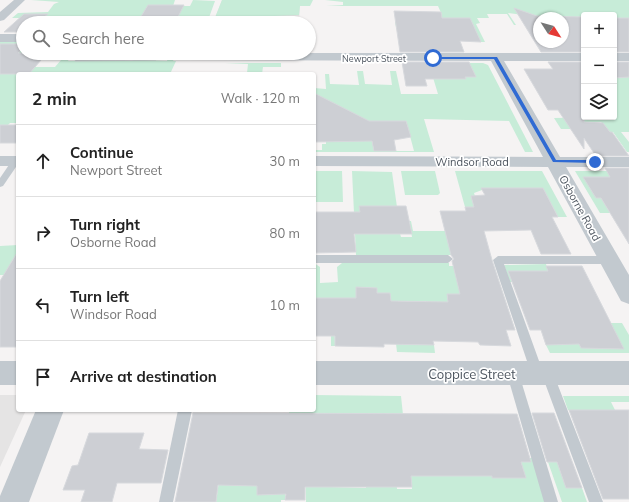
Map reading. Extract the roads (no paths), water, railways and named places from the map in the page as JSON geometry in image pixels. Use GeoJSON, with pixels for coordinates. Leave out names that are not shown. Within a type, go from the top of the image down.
{"type":"FeatureCollection","features":[{"type":"Feature","properties":{"kind":"street"},"geometry":{"type":"LineString","coordinates":[[1,15],[20,0]]}},
{"type":"Feature","properties":{"kind":"street"},"geometry":{"type":"LineString","coordinates":[[0,38],[16,38]]}},
{"type":"Feature","properties":{"kind":"street","name":"Newport Street"},"geometry":{"type":"LineString","coordinates":[[316,59],[581,57]]}},
{"type":"Feature","properties":{"kind":"street"},"geometry":{"type":"LineString","coordinates":[[617,57],[629,57]]}},
{"type":"Feature","properties":{"kind":"street","name":"Osborne Road"},"geometry":{"type":"LineString","coordinates":[[496,58],[629,295]]}},
{"type":"Feature","properties":{"kind":"street","name":"Windsor Road"},"geometry":{"type":"LineString","coordinates":[[316,162],[629,162]]}},
{"type":"Feature","properties":{"kind":"street"},"geometry":{"type":"LineString","coordinates":[[0,373],[16,373]]}},
{"type":"Feature","properties":{"kind":"street","name":"Coppice Street"},"geometry":{"type":"LineString","coordinates":[[316,373],[629,373]]}},
{"type":"Feature","properties":{"kind":"street"},"geometry":{"type":"LineString","coordinates":[[13,502],[49,412]]}},
{"type":"Feature","properties":{"kind":"lane"},"geometry":{"type":"LineString","coordinates":[[0,184],[11,161]]}},
{"type":"Feature","properties":{"kind":"lane"},"geometry":{"type":"LineString","coordinates":[[316,259],[448,259]]}},
{"type":"Feature","properties":{"kind":"lane"},"geometry":{"type":"LineString","coordinates":[[596,502],[498,260],[609,260]]}},
{"type":"Feature","properties":{"kind":"lane"},"geometry":{"type":"LineString","coordinates":[[513,374],[552,502]]}},
{"type":"Feature","properties":{"kind":"lane"},"geometry":{"type":"LineString","coordinates":[[166,502],[185,412]]}}]}
